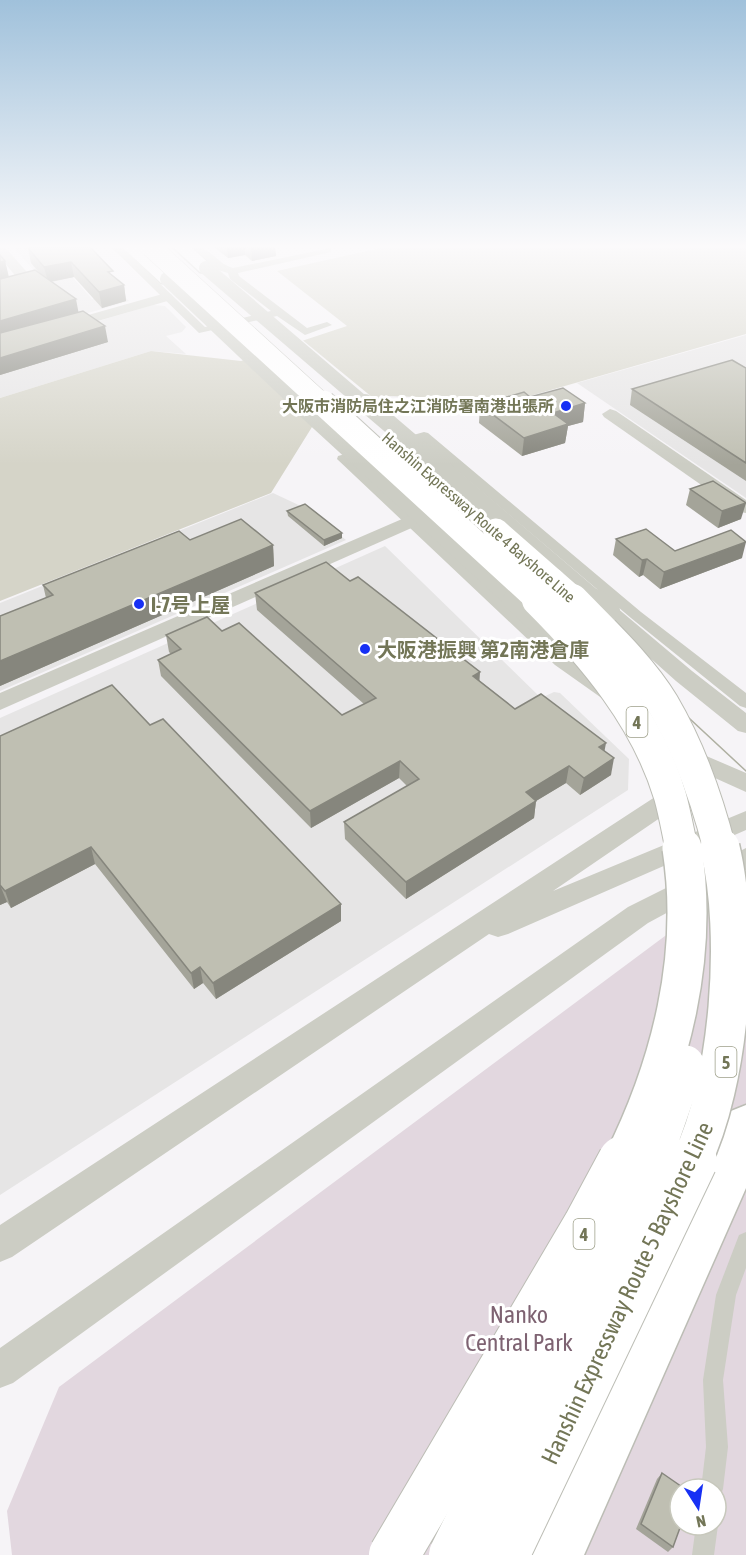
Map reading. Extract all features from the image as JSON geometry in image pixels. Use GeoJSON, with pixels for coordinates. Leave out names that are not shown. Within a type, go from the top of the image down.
{"type":"FeatureCollection","features":[{"type":"Feature","properties":{"kind":"highway","name":"Hanshin Expressway Route 4 Bayshore Line"},"geometry":{"type":"LineString","coordinates":[[223,320],[243,334],[541,586],[639,658],[667,689],[703,740],[746,821]]}},
{"type":"Feature","properties":{"kind":"highway","name":"Hanshin Expressway Route 4 Bayshore Line"},"geometry":{"type":"LineString","coordinates":[[249,320],[541,586],[618,691],[644,735],[666,783],[679,828],[687,882],[686,962],[681,998],[657,1082],[636,1134],[579,1244],[394,1555]]}},
{"type":"Feature","properties":{"kind":"highway","name":"Hanshin Expressway Route 5 Bayshore Line"},"geometry":{"type":"LineString","coordinates":[[454,1555],[654,1156],[690,1047],[701,993],[705,950],[705,893],[701,860],[686,804],[666,757],[641,712],[608,668],[574,631],[541,586]]}},
{"type":"Feature","properties":{"kind":"highway","name":"Hanshin Expressway Route 5 Bayshore Line"},"geometry":{"type":"LineString","coordinates":[[504,1555],[700,1144],[725,1065],[736,1007],[742,940],[738,877],[733,849],[704,772],[678,726],[646,681],[541,586]]}},
{"type":"Feature","properties":{"kind":"highway"},"geometry":{"type":"LineString","coordinates":[[556,1555],[598,1459],[716,1206],[746,1125]]}},
{"type":"Feature","properties":{"kind":"street"},"geometry":{"type":"LineString","coordinates":[[0,345],[69,320]]}},
{"type":"Feature","properties":{"kind":"street"},"geometry":{"type":"LineString","coordinates":[[195,320],[203,331],[249,320]]}},
{"type":"Feature","properties":{"kind":"street"},"geometry":{"type":"LineString","coordinates":[[210,320],[672,747],[689,759],[746,783]]}},
{"type":"Feature","properties":{"kind":"street"},"geometry":{"type":"LineString","coordinates":[[267,320],[684,676],[746,725]]}},
{"type":"Feature","properties":{"kind":"street"},"geometry":{"type":"LineString","coordinates":[[289,320],[305,332],[327,325]]}},
{"type":"Feature","properties":{"kind":"street"},"geometry":{"type":"LineString","coordinates":[[610,414],[746,508]]}},
{"type":"Feature","properties":{"kind":"street"},"geometry":{"type":"LineString","coordinates":[[635,713],[561,661],[343,459],[424,436],[636,615],[746,702]]}},
{"type":"Feature","properties":{"kind":"street"},"geometry":{"type":"LineString","coordinates":[[0,702],[409,522]]}},
{"type":"Feature","properties":{"kind":"street"},"geometry":{"type":"LineString","coordinates":[[0,1245],[664,803],[676,792],[681,780],[678,759],[672,747]]}},
{"type":"Feature","properties":{"kind":"street"},"geometry":{"type":"LineString","coordinates":[[438,952],[746,821]]}},
{"type":"Feature","properties":{"kind":"street"},"geometry":{"type":"LineString","coordinates":[[0,1370],[638,915],[746,858]]}},
{"type":"Feature","properties":{"kind":"street"},"geometry":{"type":"LineString","coordinates":[[713,1477],[717,1447],[713,1380],[726,1294],[746,1242]]}},
{"type":"Feature","properties":{"kind":"street"},"geometry":{"type":"LineString","coordinates":[[704,1554],[706,1537]]}},
{"type":"Feature","properties":{"kind":"shaded area"},"geometry":{"type":"Polygon","coordinates":[[[0,320],[66,320],[0,339],[0,320]]]}},
{"type":"Feature","properties":{"kind":"shaded area"},"geometry":{"type":"Polygon","coordinates":[[[103,320],[179,320],[186,327],[182,332],[166,336],[186,354],[151,351],[0,398],[0,350],[103,320]]]}},
{"type":"Feature","properties":{"kind":"shaded area"},"geometry":{"type":"Polygon","coordinates":[[[339,320],[746,320],[746,334],[516,400],[386,396],[312,427],[271,493],[0,601],[0,398],[151,351],[241,361],[347,326],[339,320]]]}},
{"type":"Feature","properties":{"kind":"shaded area"},"geometry":{"type":"Polygon","coordinates":[[[746,335],[746,498],[577,383],[746,335]]]}},
{"type":"Feature","properties":{"kind":"shaded area"},"geometry":{"type":"Polygon","coordinates":[[[273,493],[305,508],[346,540],[0,691],[0,603],[273,493]]]}},
{"type":"Feature","properties":{"kind":"shaded area"},"geometry":{"type":"Polygon","coordinates":[[[385,546],[541,698],[554,692],[560,693],[629,759],[628,790],[0,1195],[0,718],[385,546]]]}},
{"type":"Feature","properties":{"kind":"green space","name":"Nanko Central Park"},"geometry":{"type":"Polygon","coordinates":[[[746,891],[746,1555],[12,1555],[7,1511],[59,1387],[669,933],[746,891]]]}},
{"type":"Feature","properties":{"kind":"pier"},"geometry":{"type":"Polygon","coordinates":[[[300,338],[378,402],[316,428],[241,358],[300,338]]]}},
{"type":"Feature","properties":{"kind":"building"},"geometry":{"type":"Polygon","coordinates":[[[51,320],[96,320],[105,326],[0,358],[0,333],[51,320]]]}},
{"type":"Feature","properties":{"kind":"building"},"geometry":{"type":"Polygon","coordinates":[[[732,360],[746,368],[746,463],[632,389],[732,360]]]}},
{"type":"Feature","properties":{"kind":"building"},"geometry":{"type":"Polygon","coordinates":[[[563,388],[585,403],[553,413],[568,424],[524,438],[480,405],[524,392],[530,397],[563,388]]]}},
{"type":"Feature","properties":{"kind":"building"},"geometry":{"type":"Polygon","coordinates":[[[713,481],[746,503],[722,511],[690,489],[713,481]]]}},
{"type":"Feature","properties":{"kind":"building"},"geometry":{"type":"Polygon","coordinates":[[[305,504],[342,533],[324,540],[287,511],[305,504]]]}},
{"type":"Feature","properties":{"kind":"building"},"geometry":{"type":"Polygon","coordinates":[[[241,519],[273,545],[0,661],[0,616],[53,595],[43,585],[179,531],[190,540],[241,519]]]}},
{"type":"Feature","properties":{"kind":"building"},"geometry":{"type":"Polygon","coordinates":[[[646,529],[675,551],[731,530],[746,542],[664,572],[647,559],[642,560],[616,539],[646,529]]]}},
{"type":"Feature","properties":{"kind":"building"},"geometry":{"type":"Polygon","coordinates":[[[326,562],[350,581],[358,577],[480,672],[473,676],[515,709],[541,694],[606,743],[599,747],[614,758],[584,778],[569,766],[526,792],[536,801],[406,882],[344,822],[419,779],[400,761],[310,811],[158,660],[181,649],[166,635],[207,617],[222,631],[239,623],[342,715],[376,698],[255,593],[326,562]]]}},
{"type":"Feature","properties":{"kind":"building"},"geometry":{"type":"Polygon","coordinates":[[[112,685],[150,725],[163,719],[341,904],[213,983],[200,967],[191,973],[91,847],[5,891],[0,885],[0,736],[112,685]]]}},
{"type":"Feature","properties":{"kind":"building"},"geometry":{"type":"Polygon","coordinates":[[[662,1473],[668,1477],[668,1537],[677,1537],[673,1547],[641,1524],[662,1473]]]}},
{"type":"Feature","properties":{"kind":"tram line"},"geometry":{"type":"LineString","coordinates":[[238,320],[648,680],[746,771]]}},
{"type":"Feature","properties":{"kind":"place","name":"大阪市消防局住之江消防署南港出張所"},"geometry":{"type":"Point","coordinates":[566,406]}},
{"type":"Feature","properties":{"kind":"place","name":"I-7号上屋"},"geometry":{"type":"Point","coordinates":[139,604]}},
{"type":"Feature","properties":{"kind":"place","name":"大阪港振興 第2南港倉庫"},"geometry":{"type":"Point","coordinates":[365,649]}}]}
